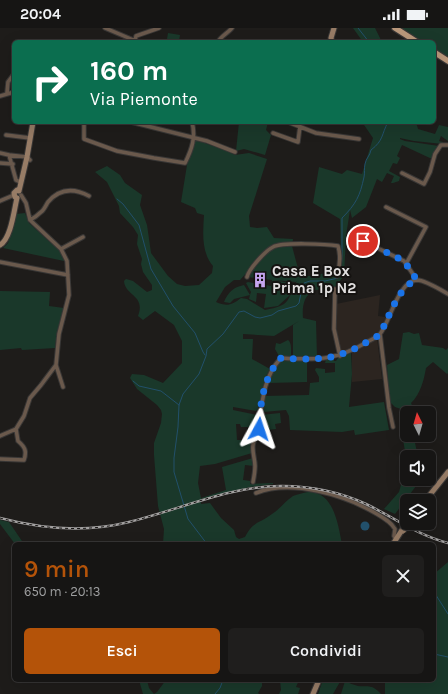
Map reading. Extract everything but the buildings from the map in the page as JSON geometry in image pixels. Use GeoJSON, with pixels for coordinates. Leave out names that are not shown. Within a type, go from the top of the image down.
{"type":"FeatureCollection","features":[{"type":"Feature","properties":{"kind":"main road"},"geometry":{"type":"LineString","coordinates":[[388,28],[400,32]]}},
{"type":"Feature","properties":{"kind":"main road"},"geometry":{"type":"LineString","coordinates":[[395,28],[414,40]]}},
{"type":"Feature","properties":{"kind":"main road"},"geometry":{"type":"LineString","coordinates":[[436,53],[448,61]]}},
{"type":"Feature","properties":{"kind":"street"},"geometry":{"type":"LineString","coordinates":[[106,28],[132,40]]}},
{"type":"Feature","properties":{"kind":"street"},"geometry":{"type":"LineString","coordinates":[[136,40],[136,36],[159,28]]}},
{"type":"Feature","properties":{"kind":"street"},"geometry":{"type":"LineString","coordinates":[[218,40],[227,34],[232,28]]}},
{"type":"Feature","properties":{"kind":"street"},"geometry":{"type":"LineString","coordinates":[[332,40],[334,28]]}},
{"type":"Feature","properties":{"kind":"street"},"geometry":{"type":"LineString","coordinates":[[7,93],[8,82],[12,77]]}},
{"type":"Feature","properties":{"kind":"street"},"geometry":{"type":"LineString","coordinates":[[0,96],[12,92]]}},
{"type":"Feature","properties":{"kind":"street"},"geometry":{"type":"LineString","coordinates":[[0,245],[8,236],[20,182],[28,158],[33,124]]}},
{"type":"Feature","properties":{"kind":"street"},"geometry":{"type":"LineString","coordinates":[[84,124],[84,139],[117,150],[186,163],[194,138],[195,132],[193,124]]}},
{"type":"Feature","properties":{"kind":"street"},"geometry":{"type":"LineString","coordinates":[[139,124],[207,141],[235,152]]}},
{"type":"Feature","properties":{"kind":"street"},"geometry":{"type":"LineString","coordinates":[[294,124],[316,133],[359,139]]}},
{"type":"Feature","properties":{"kind":"street"},"geometry":{"type":"LineString","coordinates":[[273,133],[298,142],[300,126]]}},
{"type":"Feature","properties":{"kind":"street"},"geometry":{"type":"LineString","coordinates":[[6,135],[30,138]]}},
{"type":"Feature","properties":{"kind":"street"},"geometry":{"type":"LineString","coordinates":[[402,173],[424,184],[430,172],[437,149],[441,145],[448,145]]}},
{"type":"Feature","properties":{"kind":"street"},"geometry":{"type":"LineString","coordinates":[[0,153],[28,158]]}},
{"type":"Feature","properties":{"kind":"street"},"geometry":{"type":"LineString","coordinates":[[9,155],[13,164],[16,180],[20,182]]}},
{"type":"Feature","properties":{"kind":"street"},"geometry":{"type":"LineString","coordinates":[[0,162],[13,164]]}},
{"type":"Feature","properties":{"kind":"street"},"geometry":{"type":"LineString","coordinates":[[30,220],[41,212],[52,197],[61,192],[72,190],[79,191],[89,196]]}},
{"type":"Feature","properties":{"kind":"street"},"geometry":{"type":"LineString","coordinates":[[0,201],[18,195]]}},
{"type":"Feature","properties":{"kind":"street"},"geometry":{"type":"LineString","coordinates":[[18,195],[26,203],[30,220],[61,249],[67,262],[69,295],[59,334],[56,364],[63,387]]}},
{"type":"Feature","properties":{"kind":"street"},"geometry":{"type":"LineString","coordinates":[[386,208],[426,227],[406,264]]}},
{"type":"Feature","properties":{"kind":"street"},"geometry":{"type":"LineString","coordinates":[[61,249],[83,237]]}},
{"type":"Feature","properties":{"kind":"street"},"geometry":{"type":"LineString","coordinates":[[363,241],[404,261],[417,280]]}},
{"type":"Feature","properties":{"kind":"street"},"geometry":{"type":"LineString","coordinates":[[247,277],[249,272],[266,251],[274,246],[303,244],[338,246],[340,266],[337,276]]}},
{"type":"Feature","properties":{"kind":"street"},"geometry":{"type":"LineString","coordinates":[[0,262],[68,275]]}},
{"type":"Feature","properties":{"kind":"street"},"geometry":{"type":"LineString","coordinates":[[253,482],[255,466],[253,444],[259,429],[260,413],[268,377],[274,365],[281,358],[308,360],[328,358],[340,356],[363,345],[380,334],[403,290],[410,282],[417,280],[424,281],[448,294]]}},
{"type":"Feature","properties":{"kind":"street"},"geometry":{"type":"LineString","coordinates":[[335,289],[334,329],[340,356]]}},
{"type":"Feature","properties":{"kind":"street"},"geometry":{"type":"LineString","coordinates":[[380,334],[389,408],[393,427]]}},
{"type":"Feature","properties":{"kind":"street"},"geometry":{"type":"LineString","coordinates":[[0,436],[16,429],[24,416],[30,398],[56,364]]}},
{"type":"Feature","properties":{"kind":"street"},"geometry":{"type":"LineString","coordinates":[[0,459],[24,460],[26,449],[25,446],[18,441],[16,429]]}},
{"type":"Feature","properties":{"kind":"street"},"geometry":{"type":"LineString","coordinates":[[431,494],[448,472]]}},
{"type":"Feature","properties":{"kind":"street"},"geometry":{"type":"LineString","coordinates":[[256,493],[265,490],[282,488],[313,490],[342,497],[356,502],[390,522],[395,528],[395,542]]}},
{"type":"Feature","properties":{"kind":"street"},"geometry":{"type":"LineString","coordinates":[[395,542],[402,530]]}},
{"type":"Feature","properties":{"kind":"street"},"geometry":{"type":"LineString","coordinates":[[313,694],[318,682]]}},
{"type":"Feature","properties":{"kind":"shaded area"},"geometry":{"type":"Polygon","coordinates":[[[380,295],[378,316],[385,317],[377,338],[382,379],[352,382],[352,354],[350,350],[341,352],[337,341],[336,304],[380,295]]]}},
{"type":"Feature","properties":{"kind":"green space"},"geometry":{"type":"Polygon","coordinates":[[[353,28],[375,28],[381,40],[362,40],[353,28]]]}},
{"type":"Feature","properties":{"kind":"green space"},"geometry":{"type":"Polygon","coordinates":[[[401,28],[448,28],[448,57],[436,50],[436,40],[420,40],[401,28]]]}},
{"type":"Feature","properties":{"kind":"green space"},"geometry":{"type":"Polygon","coordinates":[[[168,33],[180,35],[179,40],[167,39],[168,33]]]}},
{"type":"Feature","properties":{"kind":"green space"},"geometry":{"type":"Polygon","coordinates":[[[239,124],[268,124],[266,130],[271,135],[265,155],[244,149],[236,151],[239,124]]]}},
{"type":"Feature","properties":{"kind":"green space"},"geometry":{"type":"Polygon","coordinates":[[[363,124],[417,124],[418,129],[435,134],[439,125],[448,127],[448,141],[441,136],[439,141],[443,142],[443,144],[400,138],[405,141],[439,146],[436,148],[432,159],[402,145],[397,156],[400,158],[397,164],[393,163],[389,171],[400,177],[399,181],[391,183],[394,176],[387,173],[382,182],[377,179],[366,207],[352,218],[350,210],[346,236],[344,276],[333,289],[316,290],[312,292],[306,298],[303,306],[303,318],[316,321],[317,358],[294,358],[293,356],[293,325],[299,321],[274,336],[243,334],[243,339],[253,339],[252,359],[270,369],[265,378],[258,409],[256,411],[233,407],[233,410],[257,415],[257,423],[254,423],[253,427],[241,427],[240,424],[236,424],[237,440],[253,440],[252,453],[215,464],[200,466],[198,483],[201,498],[226,490],[222,467],[253,458],[254,466],[245,465],[243,480],[250,481],[250,484],[273,484],[250,487],[201,499],[201,504],[210,503],[221,518],[234,530],[236,537],[239,539],[245,537],[254,525],[275,512],[293,496],[308,492],[317,493],[324,497],[333,510],[342,542],[163,542],[164,529],[158,506],[154,455],[154,443],[161,423],[162,414],[157,405],[137,389],[130,378],[132,374],[144,375],[163,383],[182,363],[182,341],[174,325],[155,311],[143,320],[138,316],[140,309],[139,304],[125,286],[124,281],[126,279],[133,281],[147,292],[152,290],[152,285],[143,272],[141,264],[142,259],[137,244],[138,235],[120,213],[119,206],[107,182],[95,172],[107,166],[120,175],[125,183],[142,195],[140,205],[147,225],[151,253],[168,276],[177,284],[185,286],[199,285],[212,273],[213,266],[206,255],[203,235],[204,215],[197,213],[195,208],[181,202],[187,165],[195,140],[223,149],[235,155],[249,153],[267,159],[249,216],[250,227],[267,227],[274,238],[293,239],[292,246],[300,276],[326,273],[330,278],[337,273],[341,262],[340,219],[313,203],[319,167],[342,174],[347,170],[362,174],[373,138],[363,124]],[[259,259],[240,280],[234,280],[225,287],[216,302],[229,304],[241,298],[247,299],[265,310],[273,308],[284,304],[287,302],[297,281],[273,280],[290,283],[290,295],[278,306],[264,308],[266,294],[257,293],[256,302],[249,299],[251,292],[246,283],[248,282],[271,286],[272,280],[247,277],[259,259]]]}},
{"type":"Feature","properties":{"kind":"green space"},"geometry":{"type":"Polygon","coordinates":[[[25,213],[29,223],[61,252],[64,261],[3,248],[8,243],[16,214],[25,213]]]}},
{"type":"Feature","properties":{"kind":"green space"},"geometry":{"type":"Polygon","coordinates":[[[244,285],[250,295],[234,299],[230,303],[224,302],[227,295],[232,290],[244,285]]]}},
{"type":"Feature","properties":{"kind":"green space"},"geometry":{"type":"Polygon","coordinates":[[[0,291],[50,292],[49,306],[64,308],[57,332],[55,348],[22,350],[21,348],[0,350],[0,291]]]}},
{"type":"Feature","properties":{"kind":"green space"},"geometry":{"type":"Polygon","coordinates":[[[409,332],[414,334],[419,333],[422,345],[443,348],[446,350],[448,348],[448,373],[447,374],[433,362],[426,368],[419,392],[411,403],[412,406],[400,406],[400,409],[395,407],[389,401],[387,365],[399,359],[403,333],[409,332]]]}},
{"type":"Feature","properties":{"kind":"green space"},"geometry":{"type":"Polygon","coordinates":[[[288,340],[291,345],[291,356],[279,356],[275,349],[276,343],[280,344],[288,340]]]}},
{"type":"Feature","properties":{"kind":"green space"},"geometry":{"type":"Polygon","coordinates":[[[351,353],[352,374],[349,407],[384,402],[389,430],[355,435],[354,430],[342,432],[290,430],[289,416],[286,410],[263,412],[261,410],[264,396],[309,395],[310,383],[319,382],[319,377],[315,370],[316,368],[325,369],[325,373],[335,372],[335,363],[325,363],[326,360],[334,359],[334,361],[336,361],[338,358],[351,353]]]}},
{"type":"Feature","properties":{"kind":"green space"},"geometry":{"type":"Polygon","coordinates":[[[282,360],[307,361],[307,382],[268,383],[275,366],[282,360]]]}},
{"type":"Feature","properties":{"kind":"green space"},"geometry":{"type":"Polygon","coordinates":[[[280,413],[281,423],[275,424],[276,429],[268,430],[261,426],[261,415],[280,413]]]}},
{"type":"Feature","properties":{"kind":"green space"},"geometry":{"type":"Polygon","coordinates":[[[403,442],[415,443],[416,450],[405,450],[403,442]]]}},
{"type":"Feature","properties":{"kind":"green space"},"geometry":{"type":"Polygon","coordinates":[[[401,486],[416,486],[410,494],[400,494],[400,507],[395,514],[384,509],[399,492],[401,486]]]}},
{"type":"Feature","properties":{"kind":"green space"},"geometry":{"type":"Polygon","coordinates":[[[0,520],[9,522],[23,542],[14,542],[0,524],[0,520]]]}},
{"type":"Feature","properties":{"kind":"green space"},"geometry":{"type":"Polygon","coordinates":[[[448,562],[448,694],[385,694],[385,682],[436,682],[436,572],[448,562]]]}},
{"type":"Feature","properties":{"kind":"green space"},"geometry":{"type":"Polygon","coordinates":[[[140,682],[148,682],[149,688],[154,694],[143,694],[140,682]]]}},
{"type":"Feature","properties":{"kind":"green space"},"geometry":{"type":"Polygon","coordinates":[[[164,682],[262,682],[262,686],[258,693],[259,694],[154,694],[164,682]]]}},
{"type":"Feature","properties":{"kind":"green space"},"geometry":{"type":"Polygon","coordinates":[[[280,682],[298,682],[296,687],[300,688],[298,694],[279,694],[281,690],[280,682]]]}},
{"type":"Feature","properties":{"kind":"green space"},"geometry":{"type":"Polygon","coordinates":[[[322,682],[340,682],[333,694],[318,694],[322,682]]]}},
{"type":"Feature","properties":{"kind":"green space"},"geometry":{"type":"Polygon","coordinates":[[[345,682],[347,682],[358,686],[373,687],[381,694],[341,694],[345,682]]]}},
{"type":"Feature","properties":{"kind":"water"},"geometry":{"type":"Polygon","coordinates":[[[365,521],[370,526],[365,531],[360,526],[365,521]]]}},
{"type":"Feature","properties":{"kind":"waterway"},"geometry":{"type":"LineString","coordinates":[[358,28],[367,40]]}},
{"type":"Feature","properties":{"kind":"waterway"},"geometry":{"type":"LineString","coordinates":[[205,542],[188,519],[174,472],[179,405],[183,394],[199,374],[207,349],[223,334],[239,312],[244,311],[260,318],[272,315],[278,311],[296,306],[299,303],[304,283],[338,278],[341,271],[342,218],[351,208],[359,195],[366,160],[371,150],[380,140],[387,124]]}},
{"type":"Feature","properties":{"kind":"waterway"},"geometry":{"type":"LineString","coordinates":[[117,199],[123,204],[139,225],[151,269],[173,306],[195,333],[205,355]]}},
{"type":"Feature","properties":{"kind":"waterway"},"geometry":{"type":"LineString","coordinates":[[133,381],[139,386],[161,391],[179,405]]}},
{"type":"Feature","properties":{"kind":"waterway"},"geometry":{"type":"LineString","coordinates":[[436,595],[448,614]]}},
{"type":"Feature","properties":{"kind":"waterway"},"geometry":{"type":"LineString","coordinates":[[436,654],[448,657]]}},
{"type":"Feature","properties":{"kind":"waterway"},"geometry":{"type":"LineString","coordinates":[[215,694],[222,682]]}},
{"type":"Feature","properties":{"kind":"railway"},"geometry":{"type":"LineString","coordinates":[[0,518],[48,527],[96,528],[148,517],[223,494],[262,487],[292,486],[325,490],[346,496],[377,509],[426,536],[448,543]]}},
{"type":"Feature","properties":{"kind":"place","name":"Casa E Box Prima 1p N2"},"geometry":{"type":"Point","coordinates":[260,280]}},
{"type":"Feature","properties":{"kind":"route"},"geometry":{"type":"LineString","coordinates":[[259,429],[260,413],[268,377],[274,365],[281,358],[308,360],[328,358],[340,356],[363,345],[380,334],[403,290],[410,282],[417,280],[404,261],[363,241]]}}]}
